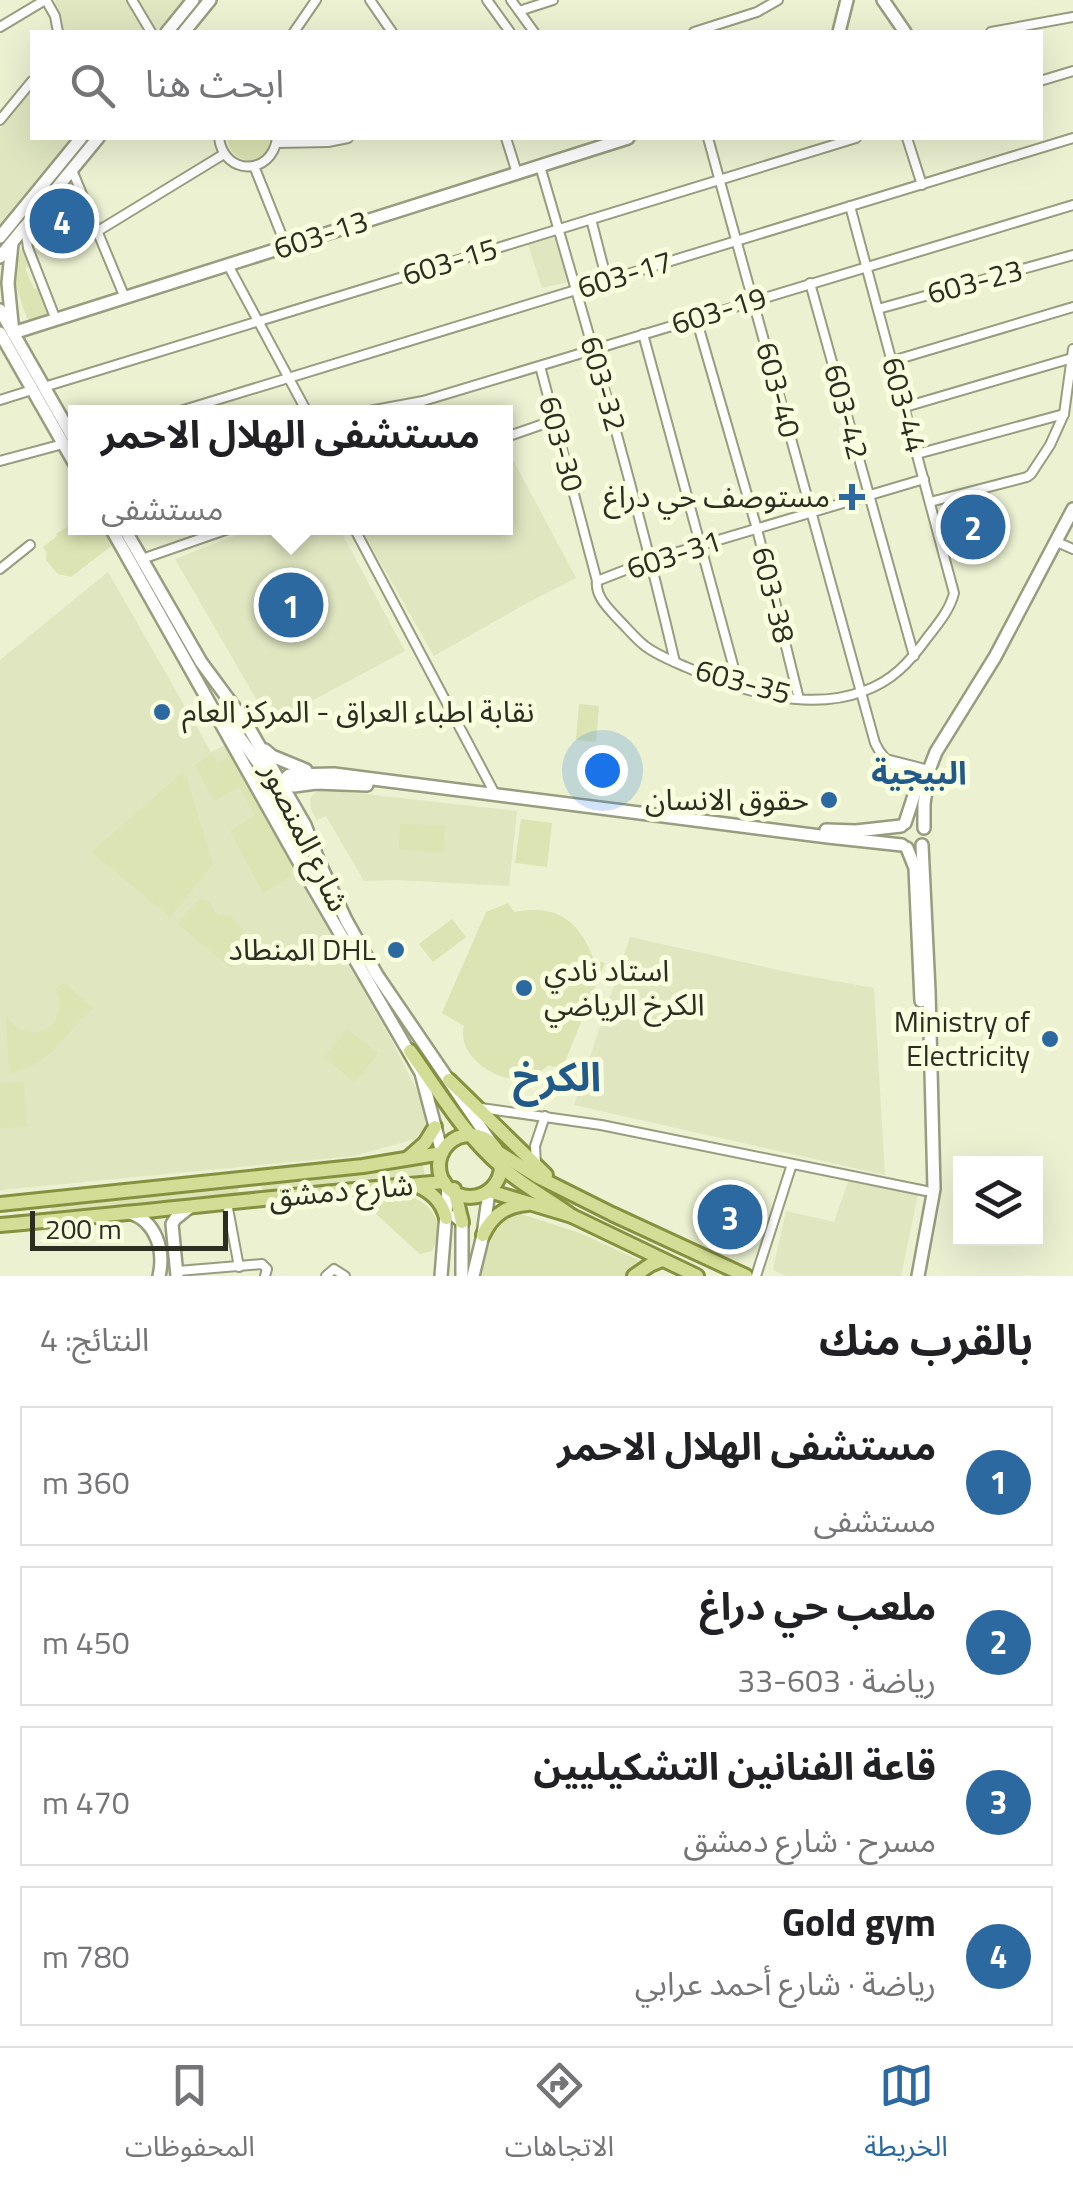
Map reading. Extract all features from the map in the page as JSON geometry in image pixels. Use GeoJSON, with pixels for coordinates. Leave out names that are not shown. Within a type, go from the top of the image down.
{"type":"FeatureCollection","features":[{"type":"Feature","properties":{"kind":"main road"},"geometry":{"type":"LineString","coordinates":[[410,1050],[471,1134],[502,1167],[572,1216],[697,1276]]}},
{"type":"Feature","properties":{"kind":"main road"},"geometry":{"type":"LineString","coordinates":[[449,1080],[559,1187]]}},
{"type":"Feature","properties":{"kind":"main road"},"geometry":{"type":"LineString","coordinates":[[406,1160],[436,1127]]}},
{"type":"Feature","properties":{"kind":"main road"},"geometry":{"type":"LineString","coordinates":[[462,1222],[436,1159],[454,1139],[471,1134],[486,1139],[528,1171],[746,1276]]}},
{"type":"Feature","properties":{"kind":"main road"},"geometry":{"type":"LineString","coordinates":[[449,1188],[473,1197],[489,1191],[502,1167],[495,1148]]}},
{"type":"Feature","properties":{"kind":"main road","name":"شارع دمشق"},"geometry":{"type":"LineString","coordinates":[[0,1204],[436,1159]]}},
{"type":"Feature","properties":{"kind":"main road"},"geometry":{"type":"LineString","coordinates":[[264,1176],[258,1185],[260,1194],[266,1198]]}},
{"type":"Feature","properties":{"kind":"main road"},"geometry":{"type":"LineString","coordinates":[[233,1202],[244,1198],[246,1190],[239,1179]]}},
{"type":"Feature","properties":{"kind":"main road"},"geometry":{"type":"LineString","coordinates":[[413,1184],[434,1196],[446,1218]]}},
{"type":"Feature","properties":{"kind":"main road","name":"شارع دمشق"},"geometry":{"type":"LineString","coordinates":[[0,1225],[364,1187],[413,1184],[449,1188]]}},
{"type":"Feature","properties":{"kind":"main road"},"geometry":{"type":"LineString","coordinates":[[489,1191],[572,1216]]}},
{"type":"Feature","properties":{"kind":"main road"},"geometry":{"type":"LineString","coordinates":[[56,1199],[48,1204],[47,1211],[61,1220]]}},
{"type":"Feature","properties":{"kind":"main road"},"geometry":{"type":"LineString","coordinates":[[26,1202],[36,1211],[27,1223]]}},
{"type":"Feature","properties":{"kind":"main road"},"geometry":{"type":"LineString","coordinates":[[483,1235],[500,1212],[527,1204]]}},
{"type":"Feature","properties":{"kind":"main road"},"geometry":{"type":"LineString","coordinates":[[634,1276],[662,1260]]}},
{"type":"Feature","properties":{"kind":"street"},"geometry":{"type":"LineString","coordinates":[[0,27],[46,0],[58,30]]}},
{"type":"Feature","properties":{"kind":"street"},"geometry":{"type":"LineString","coordinates":[[132,0],[150,30]]}},
{"type":"Feature","properties":{"kind":"street"},"geometry":{"type":"LineString","coordinates":[[169,30],[193,0]]}},
{"type":"Feature","properties":{"kind":"street"},"geometry":{"type":"LineString","coordinates":[[186,30],[210,0]]}},
{"type":"Feature","properties":{"kind":"street"},"geometry":{"type":"LineString","coordinates":[[295,30],[316,0]]}},
{"type":"Feature","properties":{"kind":"street"},"geometry":{"type":"LineString","coordinates":[[370,0],[391,30]]}},
{"type":"Feature","properties":{"kind":"street"},"geometry":{"type":"LineString","coordinates":[[487,0],[509,30]]}},
{"type":"Feature","properties":{"kind":"street"},"geometry":{"type":"LineString","coordinates":[[512,0],[533,30]]}},
{"type":"Feature","properties":{"kind":"street"},"geometry":{"type":"LineString","coordinates":[[519,11],[554,0]]}},
{"type":"Feature","properties":{"kind":"street"},"geometry":{"type":"LineString","coordinates":[[700,30],[757,12],[776,0]]}},
{"type":"Feature","properties":{"kind":"street"},"geometry":{"type":"LineString","coordinates":[[840,30],[848,0]]}},
{"type":"Feature","properties":{"kind":"street"},"geometry":{"type":"LineString","coordinates":[[883,0],[904,30]]}},
{"type":"Feature","properties":{"kind":"street"},"geometry":{"type":"LineString","coordinates":[[1003,30],[1073,17]]}},
{"type":"Feature","properties":{"kind":"street"},"geometry":{"type":"LineString","coordinates":[[301,20],[308,30]]}},
{"type":"Feature","properties":{"kind":"street"},"geometry":{"type":"LineString","coordinates":[[1043,80],[1073,71]]}},
{"type":"Feature","properties":{"kind":"street"},"geometry":{"type":"LineString","coordinates":[[0,120],[30,82]]}},
{"type":"Feature","properties":{"kind":"street","name":"603-17"},"geometry":{"type":"LineString","coordinates":[[199,405],[1073,138]]}},
{"type":"Feature","properties":{"kind":"street"},"geometry":{"type":"LineString","coordinates":[[0,257],[4,238],[79,140]]}},
{"type":"Feature","properties":{"kind":"street"},"geometry":{"type":"LineString","coordinates":[[4,238],[25,227],[96,140]]}},
{"type":"Feature","properties":{"kind":"street"},"geometry":{"type":"LineString","coordinates":[[220,140],[224,154],[238,165],[254,166],[269,158],[277,140],[338,140]]}},
{"type":"Feature","properties":{"kind":"street"},"geometry":{"type":"LineString","coordinates":[[507,140],[517,173]]}},
{"type":"Feature","properties":{"kind":"street","name":"603-13"},"geometry":{"type":"LineString","coordinates":[[7,333],[622,140]]}},
{"type":"Feature","properties":{"kind":"street","name":"603-40"},"geometry":{"type":"LineString","coordinates":[[709,140],[875,743],[881,756],[925,773]]}},
{"type":"Feature","properties":{"kind":"street","name":"603-15"},"geometry":{"type":"LineString","coordinates":[[0,400],[849,140]]}},
{"type":"Feature","properties":{"kind":"street"},"geometry":{"type":"LineString","coordinates":[[908,140],[922,184]]}},
{"type":"Feature","properties":{"kind":"street"},"geometry":{"type":"LineString","coordinates":[[98,231],[224,154]]}},
{"type":"Feature","properties":{"kind":"street"},"geometry":{"type":"LineString","coordinates":[[254,166],[286,246]]}},
{"type":"Feature","properties":{"kind":"street","name":"603-32"},"geometry":{"type":"LineString","coordinates":[[540,166],[652,560],[676,662]]}},
{"type":"Feature","properties":{"kind":"street"},"geometry":{"type":"LineString","coordinates":[[72,170],[125,298]]}},
{"type":"Feature","properties":{"kind":"street","name":"603-19"},"geometry":{"type":"LineString","coordinates":[[402,405],[1073,205]]}},
{"type":"Feature","properties":{"kind":"street","name":"603-44"},"geometry":{"type":"LineString","coordinates":[[850,206],[953,586],[950,604]]}},
{"type":"Feature","properties":{"kind":"street"},"geometry":{"type":"LineString","coordinates":[[590,219],[606,281]]}},
{"type":"Feature","properties":{"kind":"street"},"geometry":{"type":"LineString","coordinates":[[25,227],[28,248],[56,320]]}},
{"type":"Feature","properties":{"kind":"street"},"geometry":{"type":"LineString","coordinates":[[4,238],[7,333]]}},
{"type":"Feature","properties":{"kind":"street","name":"603-23"},"geometry":{"type":"LineString","coordinates":[[878,308],[1073,255]]}},
{"type":"Feature","properties":{"kind":"street"},"geometry":{"type":"LineString","coordinates":[[228,265],[303,405]]}},
{"type":"Feature","properties":{"kind":"street","name":"603-42"},"geometry":{"type":"LineString","coordinates":[[810,283],[914,656]]}},
{"type":"Feature","properties":{"kind":"street"},"geometry":{"type":"LineString","coordinates":[[892,360],[1073,308]]}},
{"type":"Feature","properties":{"kind":"street"},"geometry":{"type":"LineString","coordinates":[[0,310],[7,333],[68,440]]}},
{"type":"Feature","properties":{"kind":"street","name":"603-38"},"geometry":{"type":"LineString","coordinates":[[696,318],[757,529],[799,699]]}},
{"type":"Feature","properties":{"kind":"street"},"geometry":{"type":"LineString","coordinates":[[644,334],[739,687]]}},
{"type":"Feature","properties":{"kind":"street"},"geometry":{"type":"LineString","coordinates":[[904,407],[1072,353],[1064,414],[1036,469],[1027,477],[930,502]]}},
{"type":"Feature","properties":{"kind":"street","name":"603-30"},"geometry":{"type":"LineString","coordinates":[[540,366],[597,581]]}},
{"type":"Feature","properties":{"kind":"street"},"geometry":{"type":"LineString","coordinates":[[423,401],[426,405]]}},
{"type":"Feature","properties":{"kind":"street"},"geometry":{"type":"LineString","coordinates":[[917,454],[1064,414]]}},
{"type":"Feature","properties":{"kind":"street"},"geometry":{"type":"LineString","coordinates":[[513,435],[555,420]]}},
{"type":"Feature","properties":{"kind":"street"},"geometry":{"type":"LineString","coordinates":[[0,461],[68,444]]}},
{"type":"Feature","properties":{"kind":"street","name":"603-31"},"geometry":{"type":"LineString","coordinates":[[597,581],[652,560],[924,480]]}},
{"type":"Feature","properties":{"kind":"street"},"geometry":{"type":"LineString","coordinates":[[910,1276],[926,1190],[922,845],[926,837],[925,773],[930,746],[1010,627],[1073,509]]}},
{"type":"Feature","properties":{"kind":"street","name":"شارع المنصور"},"geometry":{"type":"LineString","coordinates":[[115,535],[422,1073],[436,1127],[436,1159]]}},
{"type":"Feature","properties":{"kind":"street","name":"شارع المنصور"},"geometry":{"type":"LineString","coordinates":[[128,535],[201,662],[234,705],[305,825],[318,862],[378,976],[495,1148]]}},
{"type":"Feature","properties":{"kind":"street"},"geometry":{"type":"LineString","coordinates":[[142,559],[210,535]]}},
{"type":"Feature","properties":{"kind":"street"},"geometry":{"type":"LineString","coordinates":[[358,535],[495,794]]}},
{"type":"Feature","properties":{"kind":"street"},"geometry":{"type":"LineString","coordinates":[[1057,542],[1073,549]]}},
{"type":"Feature","properties":{"kind":"street"},"geometry":{"type":"LineString","coordinates":[[0,569],[30,546]]}},
{"type":"Feature","properties":{"kind":"street","name":"603-35"},"geometry":{"type":"LineString","coordinates":[[597,581],[600,597],[644,646],[739,687],[799,699],[862,692],[895,675],[914,656],[950,604]]}},
{"type":"Feature","properties":{"kind":"street"},"geometry":{"type":"LineString","coordinates":[[203,689],[266,775],[280,782]]}},
{"type":"Feature","properties":{"kind":"street"},"geometry":{"type":"LineString","coordinates":[[258,744],[272,756],[316,778]]}},
{"type":"Feature","properties":{"kind":"street"},"geometry":{"type":"LineString","coordinates":[[918,1276],[934,1189],[925,991],[916,868],[898,837],[925,773]]}},
{"type":"Feature","properties":{"kind":"street"},"geometry":{"type":"LineString","coordinates":[[274,816],[270,796],[291,774],[495,794],[915,848],[922,845]]}},
{"type":"Feature","properties":{"kind":"street"},"geometry":{"type":"LineString","coordinates":[[305,825],[303,798],[316,778]]}},
{"type":"Feature","properties":{"kind":"street"},"geometry":{"type":"LineString","coordinates":[[755,826],[856,831],[916,821],[924,828]]}},
{"type":"Feature","properties":{"kind":"street"},"geometry":{"type":"LineString","coordinates":[[476,1108],[545,1116],[926,1190]]}},
{"type":"Feature","properties":{"kind":"street"},"geometry":{"type":"LineString","coordinates":[[537,1167],[535,1146],[545,1116]]}},
{"type":"Feature","properties":{"kind":"street"},"geometry":{"type":"LineString","coordinates":[[756,1276],[792,1164]]}},
{"type":"Feature","properties":{"kind":"street"},"geometry":{"type":"LineString","coordinates":[[441,1276],[449,1188]]}},
{"type":"Feature","properties":{"kind":"street"},"geometry":{"type":"LineString","coordinates":[[474,1276],[489,1191]]}},
{"type":"Feature","properties":{"kind":"street"},"geometry":{"type":"LineString","coordinates":[[233,1202],[238,1267]]}},
{"type":"Feature","properties":{"kind":"street"},"geometry":{"type":"LineString","coordinates":[[190,1207],[172,1224],[178,1274],[264,1264],[268,1270],[265,1276]]}},
{"type":"Feature","properties":{"kind":"street"},"geometry":{"type":"LineString","coordinates":[[130,1213],[144,1219],[156,1237],[159,1276]]}},
{"type":"Feature","properties":{"kind":"street"},"geometry":{"type":"LineString","coordinates":[[446,1218],[454,1216],[462,1222],[462,1276]]}},
{"type":"Feature","properties":{"kind":"street"},"geometry":{"type":"LineString","coordinates":[[326,1276],[334,1268],[345,1276]]}},
{"type":"Feature","properties":{"kind":"shaded area"},"geometry":{"type":"Polygon","coordinates":[[[55,0],[127,0],[145,30],[62,30],[55,0]]]}},
{"type":"Feature","properties":{"kind":"shaded area"},"geometry":{"type":"Polygon","coordinates":[[[135,0],[185,0],[160,30],[153,30],[135,0]]]}},
{"type":"Feature","properties":{"kind":"shaded area"},"geometry":{"type":"Polygon","coordinates":[[[30,92],[30,140],[69,140],[0,223],[0,129],[30,92]]]}},
{"type":"Feature","properties":{"kind":"shaded area"},"geometry":{"type":"Polygon","coordinates":[[[228,140],[271,140],[264,155],[257,159],[242,159],[228,140]]]}},
{"type":"Feature","properties":{"kind":"shaded area"},"geometry":{"type":"Polygon","coordinates":[[[554,238],[568,282],[542,288],[528,244],[554,238]]]}},
{"type":"Feature","properties":{"kind":"shaded area"},"geometry":{"type":"Polygon","coordinates":[[[24,241],[31,265],[25,268],[49,311],[31,321],[16,280],[24,241]]]}},
{"type":"Feature","properties":{"kind":"shaded area"},"geometry":{"type":"Polygon","coordinates":[[[513,460],[576,578],[434,656],[365,535],[513,535],[513,460]]]}},
{"type":"Feature","properties":{"kind":"shaded area"},"geometry":{"type":"Polygon","coordinates":[[[973,500],[994,510],[974,554],[952,544],[973,500]]]}},
{"type":"Feature","properties":{"kind":"shaded area"},"geometry":{"type":"Polygon","coordinates":[[[68,526],[68,535],[108,535],[114,544],[71,577],[58,574],[46,560],[43,547],[68,526]]]}},
{"type":"Feature","properties":{"kind":"shaded area"},"geometry":{"type":"Polygon","coordinates":[[[237,535],[343,535],[405,651],[270,723],[175,559],[237,535]]]}},
{"type":"Feature","properties":{"kind":"shaded area"},"geometry":{"type":"Polygon","coordinates":[[[108,572],[211,752],[227,744],[393,1043],[425,1116],[425,1129],[415,1139],[354,1156],[0,1190],[0,660],[108,572]]]}},
{"type":"Feature","properties":{"kind":"shaded area"},"geometry":{"type":"Polygon","coordinates":[[[579,704],[599,706],[596,742],[576,740],[579,704]]]}},
{"type":"Feature","properties":{"kind":"shaded area"},"geometry":{"type":"Polygon","coordinates":[[[230,750],[292,866],[290,877],[263,893],[230,831],[255,815],[239,787],[214,801],[195,765],[212,754],[218,763],[228,757],[230,750]]]}},
{"type":"Feature","properties":{"kind":"shaded area"},"geometry":{"type":"Polygon","coordinates":[[[181,774],[186,776],[213,864],[170,917],[92,852],[181,774]]]}},
{"type":"Feature","properties":{"kind":"shaded area"},"geometry":{"type":"Polygon","coordinates":[[[320,789],[517,811],[509,886],[364,881],[326,816],[317,820],[311,809],[310,798],[320,789]]]}},
{"type":"Feature","properties":{"kind":"shaded area"},"geometry":{"type":"Polygon","coordinates":[[[279,792],[302,835],[316,874],[276,806],[279,792]]]}},
{"type":"Feature","properties":{"kind":"shaded area"},"geometry":{"type":"Polygon","coordinates":[[[521,819],[552,823],[547,867],[515,863],[521,819]]]}},
{"type":"Feature","properties":{"kind":"shaded area"},"geometry":{"type":"Polygon","coordinates":[[[400,824],[445,826],[444,852],[399,850],[400,824]]]}},
{"type":"Feature","properties":{"kind":"shaded area"},"geometry":{"type":"Polygon","coordinates":[[[200,899],[211,902],[218,915],[231,916],[253,943],[231,968],[177,923],[200,899]]]}},
{"type":"Feature","properties":{"kind":"shaded area","name":"استاد نادي الكرخ الرياضي"},"geometry":{"type":"Polygon","coordinates":[[[508,903],[514,912],[543,911],[564,918],[581,934],[594,960],[605,963],[562,1069],[548,1065],[536,1076],[524,1079],[511,1079],[486,1069],[467,1050],[464,1026],[442,1013],[486,912],[508,903]]]}},
{"type":"Feature","properties":{"kind":"shaded area"},"geometry":{"type":"Polygon","coordinates":[[[452,919],[466,937],[433,962],[419,944],[452,919]]]}},
{"type":"Feature","properties":{"kind":"shaded area"},"geometry":{"type":"Polygon","coordinates":[[[630,937],[874,988],[885,1175],[574,1105],[630,937]]]}},
{"type":"Feature","properties":{"kind":"shaded area"},"geometry":{"type":"Polygon","coordinates":[[[64,983],[93,1008],[47,1056],[9,1073],[6,1016],[26,1031],[46,1029],[59,1013],[56,988],[64,983]]]}},
{"type":"Feature","properties":{"kind":"shaded area"},"geometry":{"type":"Polygon","coordinates":[[[347,1029],[378,1053],[355,1082],[324,1058],[347,1029]]]}},
{"type":"Feature","properties":{"kind":"shaded area"},"geometry":{"type":"Polygon","coordinates":[[[24,1082],[27,1126],[0,1128],[0,1083],[24,1082]]]}},
{"type":"Feature","properties":{"kind":"shaded area"},"geometry":{"type":"Polygon","coordinates":[[[423,1164],[425,1180],[266,1193],[261,1188],[266,1183],[387,1172],[423,1164]]]}},
{"type":"Feature","properties":{"kind":"shaded area"},"geometry":{"type":"Polygon","coordinates":[[[848,1182],[918,1194],[901,1276],[787,1276],[773,1270],[786,1211],[834,1222],[848,1182]]]}},
{"type":"Feature","properties":{"kind":"shaded area"},"geometry":{"type":"Polygon","coordinates":[[[239,1188],[236,1196],[51,1211],[54,1205],[239,1188]]]}},
{"type":"Feature","properties":{"kind":"shaded area"},"geometry":{"type":"Polygon","coordinates":[[[397,1195],[418,1200],[432,1212],[438,1230],[432,1251],[420,1254],[365,1204],[397,1195]]]}},
{"type":"Feature","properties":{"kind":"shaded area"},"geometry":{"type":"Polygon","coordinates":[[[512,1211],[580,1233],[645,1263],[629,1276],[477,1276],[490,1228],[512,1211]]]}},
{"type":"Feature","properties":{"kind":"place","name":"Gold gym"},"geometry":{"type":"Point","coordinates":[62,221]}},
{"type":"Feature","properties":{"kind":"place","name":"مستوصف حي دراغ"},"geometry":{"type":"Point","coordinates":[852,497]}},
{"type":"Feature","properties":{"kind":"place","name":"ملعب حي دراغ"},"geometry":{"type":"Point","coordinates":[973,527]}},
{"type":"Feature","properties":{"kind":"place","name":"مستشفى الهلال الاحمر"},"geometry":{"type":"Point","coordinates":[291,605]}},
{"type":"Feature","properties":{"kind":"place","name":"نقابة اطباء العراق - المركز العام"},"geometry":{"type":"Point","coordinates":[162,712]}},
{"type":"Feature","properties":{"kind":"place","name":"حقوق الانسان"},"geometry":{"type":"Point","coordinates":[829,800]}},
{"type":"Feature","properties":{"kind":"place","name":"المنطاد DHL"},"geometry":{"type":"Point","coordinates":[396,950]}},
{"type":"Feature","properties":{"kind":"place","name":"استاد نادي الكرخ الرياضي"},"geometry":{"type":"Point","coordinates":[524,988]}},
{"type":"Feature","properties":{"kind":"place","name":"Ministry of Electricity"},"geometry":{"type":"Point","coordinates":[1050,1039]}},
{"type":"Feature","properties":{"kind":"place","name":"قاعة الفنانين التشكيليين"},"geometry":{"type":"Point","coordinates":[730,1217]}},
{"type":"Feature","properties":{"kind":"district","name":"البيجية"},"geometry":{"type":"Point","coordinates":[919,773]}},
{"type":"Feature","properties":{"kind":"district","name":"الكرخ"},"geometry":{"type":"Point","coordinates":[557,1077]}}]}
